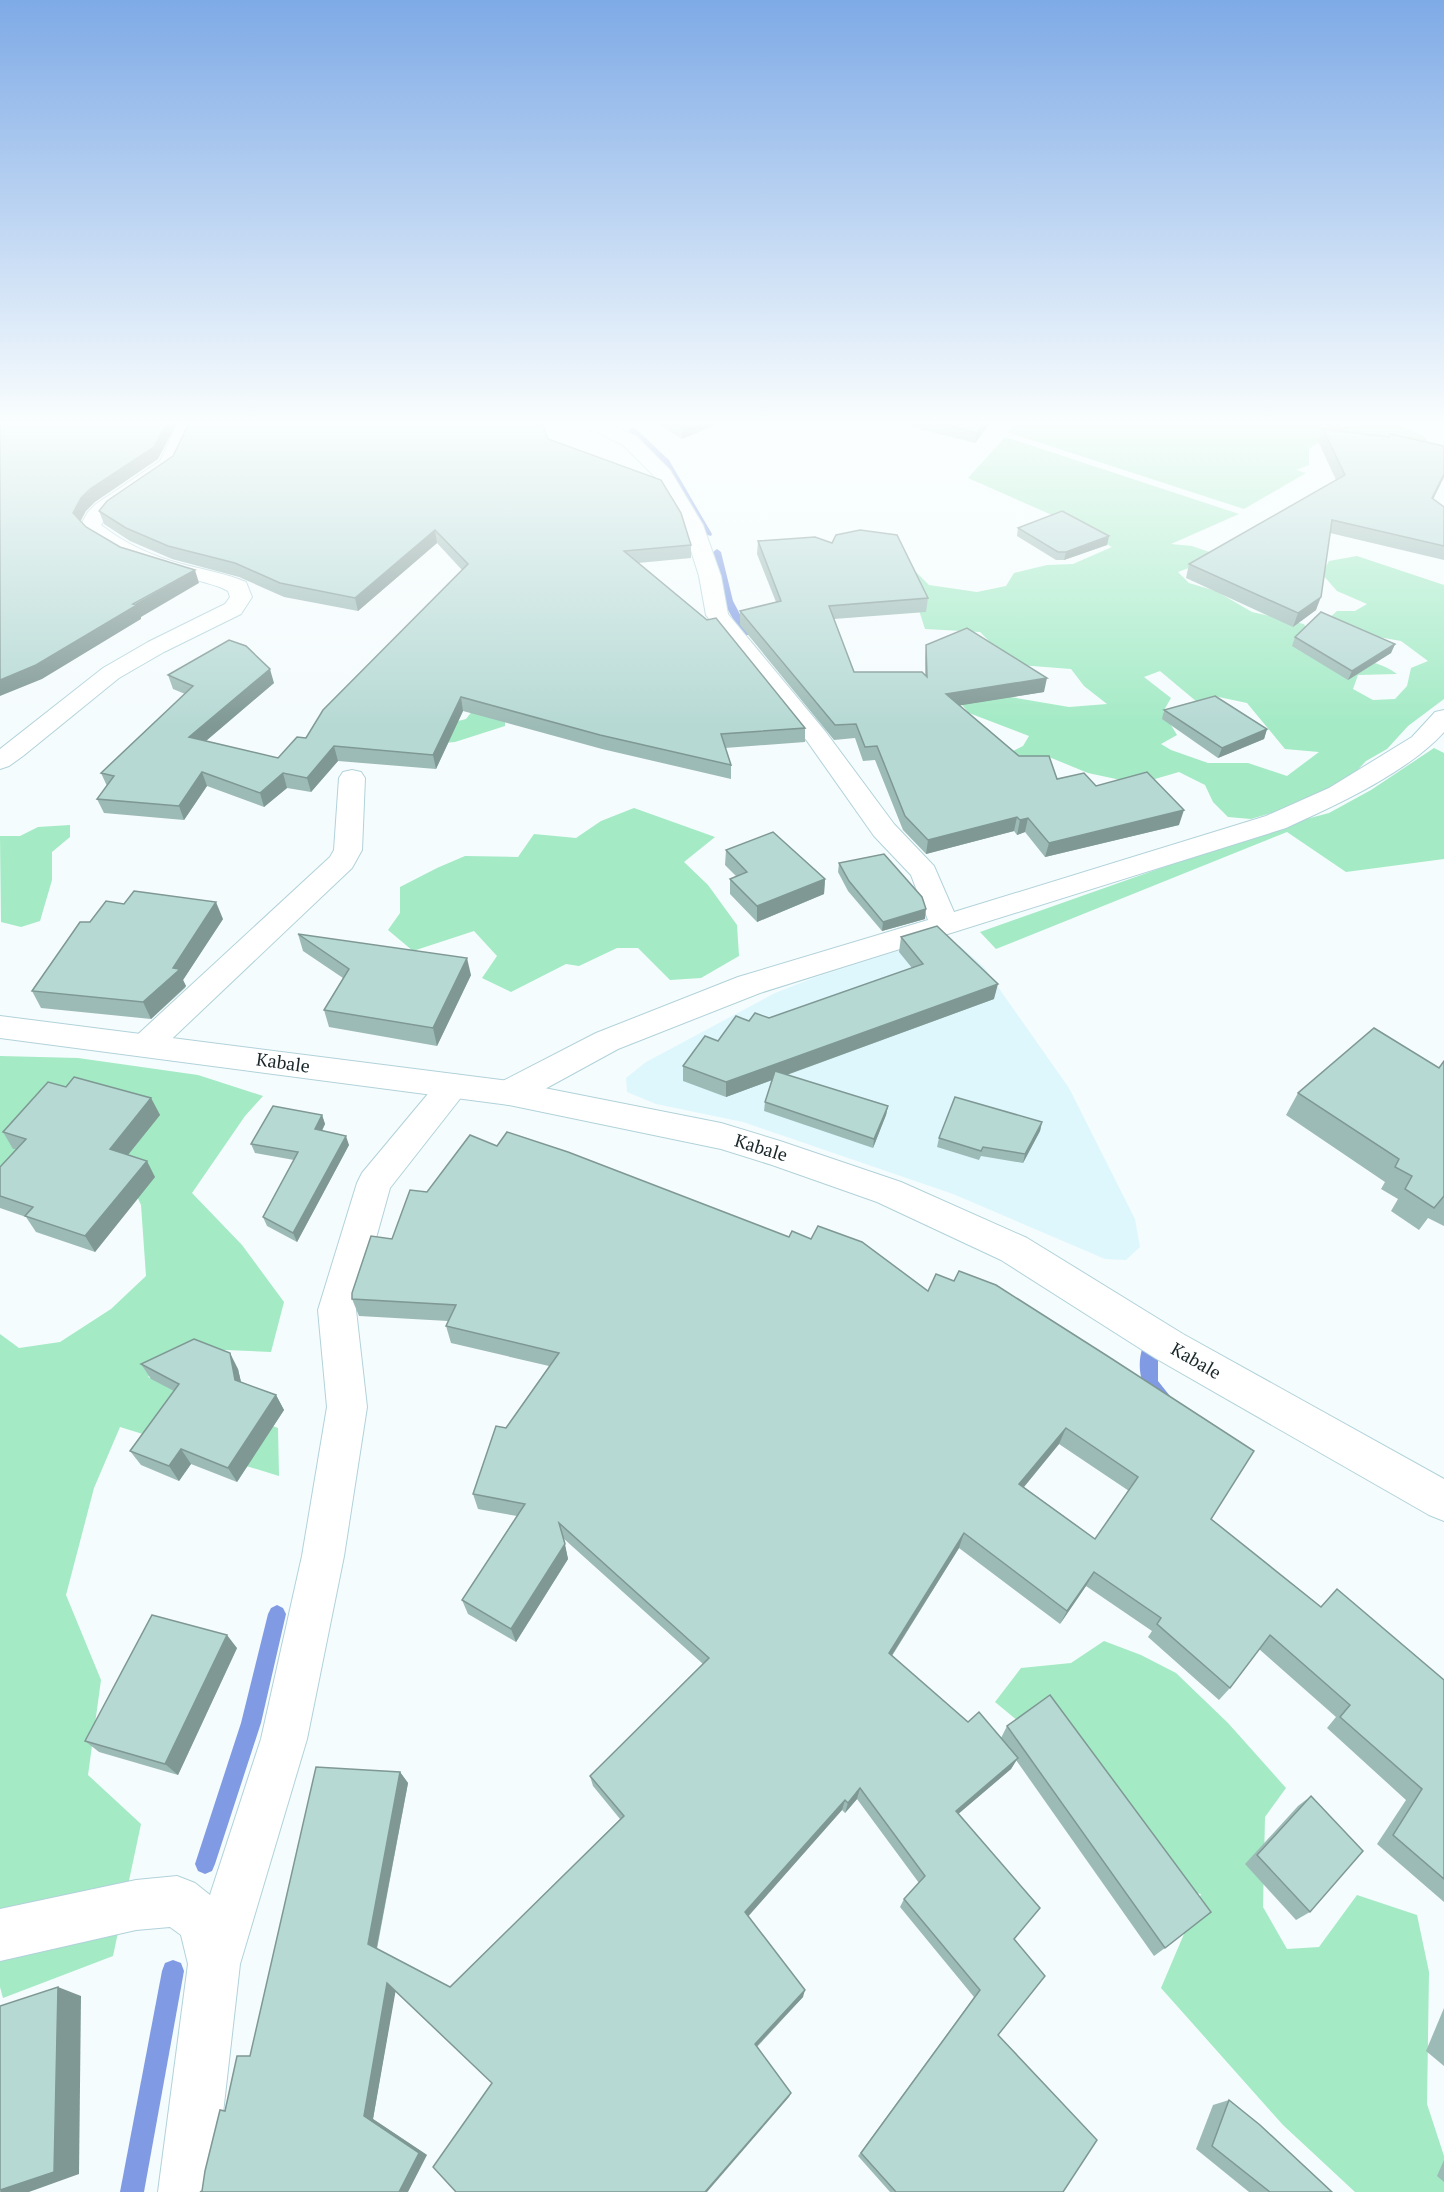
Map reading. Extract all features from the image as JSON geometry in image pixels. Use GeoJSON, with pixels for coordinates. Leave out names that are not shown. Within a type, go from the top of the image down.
{"type":"FeatureCollection","features":[{"type":"Feature","properties":{"kind":"street"},"geometry":{"type":"LineString","coordinates":[[0,761],[25,743],[68,704],[113,672],[233,609],[242,597],[238,587],[224,580],[165,566],[107,541],[90,526],[91,523]]}},
{"type":"Feature","properties":{"kind":"street"},"geometry":{"type":"LineString","coordinates":[[692,523],[710,576],[717,615],[764,669],[884,830],[924,872],[944,924]]}},
{"type":"Feature","properties":{"kind":"street"},"geometry":{"type":"LineString","coordinates":[[509,1093],[607,1041],[749,985],[1276,822],[1338,794],[1421,742],[1444,717]]}},
{"type":"Feature","properties":{"kind":"street"},"geometry":{"type":"LineString","coordinates":[[146,1044],[342,862],[348,850],[352,778]]}},
{"type":"Feature","properties":{"kind":"street","name":"Kabale"},"geometry":{"type":"LineString","coordinates":[[0,1027],[146,1044],[509,1093],[721,1136],[889,1192],[1014,1249],[1169,1346],[1444,1501]]}},
{"type":"Feature","properties":{"kind":"street"},"geometry":{"type":"LineString","coordinates":[[186,2192],[214,1964],[284,1739],[323,1556],[347,1407],[337,1310],[374,1183],[454,1086]]}},
{"type":"Feature","properties":{"kind":"street"},"geometry":{"type":"LineString","coordinates":[[0,1935],[136,1905],[177,1901],[202,1920],[214,1964]]}},
{"type":"Feature","properties":{"kind":"shaded area"},"geometry":{"type":"Polygon","coordinates":[[[941,941],[960,946],[984,967],[1069,1088],[1135,1219],[1140,1247],[1126,1260],[1105,1259],[953,1194],[743,1122],[656,1104],[627,1092],[626,1078],[646,1062],[775,993],[813,978],[926,942],[941,941]]]}},
{"type":"Feature","properties":{"kind":"green space"},"geometry":{"type":"Polygon","coordinates":[[[1069,523],[1218,523],[1171,544],[1192,546],[1221,556],[1178,572],[1189,583],[1216,591],[1252,612],[1304,624],[1312,639],[1323,646],[1388,668],[1397,674],[1358,675],[1353,689],[1373,700],[1395,699],[1407,686],[1411,668],[1428,661],[1401,641],[1367,635],[1327,620],[1337,611],[1355,611],[1367,604],[1337,591],[1322,574],[1329,561],[1357,556],[1444,585],[1444,699],[1408,726],[1387,749],[1366,761],[1349,779],[1302,804],[1251,819],[1228,817],[1213,802],[1205,785],[1179,772],[1148,781],[1130,782],[1088,773],[1049,757],[1028,759],[1005,755],[1023,746],[1029,736],[969,713],[956,698],[993,694],[1069,707],[1107,704],[1084,686],[1071,669],[1005,664],[997,649],[980,632],[925,629],[902,558],[929,585],[977,592],[1006,586],[1014,573],[1047,565],[1073,564],[1112,547],[1069,523]],[[1160,671],[1144,677],[1171,698],[1163,712],[1177,735],[1161,744],[1171,750],[1208,763],[1248,763],[1287,776],[1319,752],[1285,749],[1247,703],[1214,696],[1197,702],[1160,671]]]}},
{"type":"Feature","properties":{"kind":"green space"},"geometry":{"type":"Polygon","coordinates":[[[476,706],[505,709],[505,726],[455,742],[420,745],[434,727],[466,719],[476,706]]]}},
{"type":"Feature","properties":{"kind":"green space"},"geometry":{"type":"Polygon","coordinates":[[[1434,748],[1444,753],[1444,859],[1346,872],[1287,832],[996,949],[980,932],[1280,826],[1329,813],[1371,790],[1434,748]]]}},
{"type":"Feature","properties":{"kind":"green space"},"geometry":{"type":"Polygon","coordinates":[[[634,808],[715,837],[684,862],[708,885],[737,925],[739,956],[701,978],[670,980],[638,948],[617,948],[579,966],[566,964],[511,992],[482,978],[497,956],[474,931],[413,951],[388,930],[400,913],[400,887],[437,868],[465,856],[518,857],[534,834],[576,838],[601,821],[634,808]]]}},
{"type":"Feature","properties":{"kind":"green space"},"geometry":{"type":"Polygon","coordinates":[[[70,825],[70,837],[52,852],[52,880],[40,921],[21,927],[1,922],[0,836],[20,836],[38,827],[70,825]]]}},
{"type":"Feature","properties":{"kind":"green space"},"geometry":{"type":"Polygon","coordinates":[[[0,1056],[78,1058],[198,1075],[263,1096],[245,1116],[192,1193],[242,1245],[284,1302],[271,1352],[177,1348],[148,1377],[278,1428],[279,1476],[120,1427],[94,1488],[66,1595],[101,1680],[88,1775],[141,1824],[113,1956],[3,1998],[0,1987],[0,1334],[19,1348],[60,1342],[111,1309],[146,1276],[141,1205],[119,1157],[0,1179],[0,1056]]]}},
{"type":"Feature","properties":{"kind":"green space"},"geometry":{"type":"Polygon","coordinates":[[[1104,1641],[1141,1655],[1176,1673],[1228,1723],[1286,1788],[1265,1817],[1263,1907],[1287,1949],[1319,1947],[1357,1895],[1417,1915],[1429,1972],[1427,2104],[1444,2156],[1444,2192],[1355,2192],[1283,2125],[1161,1988],[1201,1894],[1151,1885],[1041,1740],[995,1702],[1021,1668],[1071,1663],[1104,1641]]]}},
{"type":"Feature","properties":{"kind":"building"},"geometry":{"type":"Polygon","coordinates":[[[0,523],[83,523],[120,547],[195,570],[133,604],[137,605],[36,665],[0,680],[0,523]]]}},
{"type":"Feature","properties":{"kind":"building"},"geometry":{"type":"Polygon","coordinates":[[[119,523],[684,523],[691,545],[624,551],[707,620],[716,618],[805,728],[721,734],[731,765],[600,735],[461,697],[433,755],[334,746],[307,778],[283,773],[260,793],[202,772],[179,806],[97,799],[114,776],[101,773],[193,686],[168,675],[229,640],[246,646],[270,669],[189,737],[278,758],[297,737],[306,738],[323,710],[468,564],[435,530],[355,598],[280,583],[235,563],[168,546],[119,523]]]}},
{"type":"Feature","properties":{"kind":"building"},"geometry":{"type":"Polygon","coordinates":[[[1030,523],[1085,523],[1109,536],[1066,552],[1058,552],[1018,528],[1030,523]]]}},
{"type":"Feature","properties":{"kind":"building"},"geometry":{"type":"Polygon","coordinates":[[[1260,523],[1332,523],[1321,597],[1298,613],[1189,564],[1260,523]]]}},
{"type":"Feature","properties":{"kind":"building"},"geometry":{"type":"Polygon","coordinates":[[[1346,523],[1444,523],[1444,546],[1346,523]]]}},
{"type":"Feature","properties":{"kind":"building"},"geometry":{"type":"Polygon","coordinates":[[[860,530],[897,535],[928,598],[829,606],[854,672],[922,672],[927,677],[926,645],[967,628],[1047,678],[946,694],[1019,756],[1049,756],[1057,779],[1084,773],[1096,786],[1147,772],[1184,810],[1049,843],[1028,818],[1020,820],[1017,817],[928,840],[905,816],[877,746],[865,747],[856,724],[835,725],[740,611],[781,601],[758,541],[815,537],[832,543],[836,535],[860,530]]]}},
{"type":"Feature","properties":{"kind":"building"},"geometry":{"type":"Polygon","coordinates":[[[1321,612],[1395,644],[1352,671],[1295,637],[1321,612]]]}},
{"type":"Feature","properties":{"kind":"building"},"geometry":{"type":"Polygon","coordinates":[[[1215,696],[1267,729],[1222,748],[1164,710],[1215,696]]]}},
{"type":"Feature","properties":{"kind":"building"},"geometry":{"type":"Polygon","coordinates":[[[773,832],[825,879],[757,906],[730,879],[747,872],[726,850],[773,832]]]}},
{"type":"Feature","properties":{"kind":"building"},"geometry":{"type":"Polygon","coordinates":[[[884,854],[922,897],[926,909],[883,922],[849,881],[839,863],[884,854]]]}},
{"type":"Feature","properties":{"kind":"building"},"geometry":{"type":"Polygon","coordinates":[[[134,891],[216,902],[173,968],[179,969],[178,971],[143,1002],[32,991],[80,922],[90,922],[106,901],[124,904],[134,891]]]}},
{"type":"Feature","properties":{"kind":"building"},"geometry":{"type":"Polygon","coordinates":[[[937,926],[998,984],[726,1082],[683,1066],[705,1036],[718,1041],[736,1016],[749,1021],[755,1013],[769,1018],[923,964],[901,937],[937,926]]]}},
{"type":"Feature","properties":{"kind":"building"},"geometry":{"type":"Polygon","coordinates":[[[298,934],[467,958],[433,1028],[324,1010],[349,969],[298,934]]]}},
{"type":"Feature","properties":{"kind":"building"},"geometry":{"type":"Polygon","coordinates":[[[1374,1028],[1439,1068],[1444,1061],[1444,1196],[1434,1208],[1405,1189],[1412,1176],[1395,1167],[1399,1159],[1298,1093],[1374,1028]]]}},
{"type":"Feature","properties":{"kind":"building"},"geometry":{"type":"Polygon","coordinates":[[[775,1071],[888,1106],[874,1139],[765,1102],[775,1071]]]}},
{"type":"Feature","properties":{"kind":"building"},"geometry":{"type":"Polygon","coordinates":[[[74,1077],[151,1098],[110,1149],[147,1161],[85,1236],[25,1216],[33,1207],[0,1196],[0,1167],[26,1139],[3,1132],[48,1082],[66,1087],[74,1077]]]}},
{"type":"Feature","properties":{"kind":"building"},"geometry":{"type":"Polygon","coordinates":[[[955,1097],[1042,1122],[1025,1154],[983,1147],[981,1151],[939,1138],[955,1097]]]}},
{"type":"Feature","properties":{"kind":"building"},"geometry":{"type":"Polygon","coordinates":[[[273,1106],[322,1115],[315,1129],[346,1136],[293,1233],[263,1217],[298,1152],[251,1144],[273,1106]]]}},
{"type":"Feature","properties":{"kind":"building"},"geometry":{"type":"Polygon","coordinates":[[[507,1132],[568,1152],[789,1237],[792,1231],[811,1239],[818,1226],[862,1242],[928,1291],[936,1274],[954,1281],[959,1271],[996,1285],[1254,1451],[1211,1519],[1321,1607],[1337,1589],[1444,1680],[1444,1879],[1393,1835],[1422,1789],[1340,1717],[1350,1705],[1270,1635],[1230,1688],[1157,1624],[1161,1618],[1094,1572],[1067,1611],[964,1533],[889,1653],[968,1722],[979,1712],[1018,1758],[956,1811],[1040,1908],[1014,1939],[1045,1976],[998,2035],[1097,2140],[1063,2192],[896,2192],[861,2153],[980,1990],[904,1899],[925,1876],[860,1788],[848,1803],[845,1800],[745,1912],[805,1990],[755,2044],[791,2093],[705,2192],[456,2192],[433,2167],[492,2083],[387,1983],[364,2116],[419,2153],[399,2192],[200,2192],[220,2110],[225,2111],[237,2056],[250,2056],[316,1767],[400,1772],[368,1944],[450,1987],[624,1816],[590,1776],[709,1658],[559,1523],[565,1544],[511,1629],[462,1600],[525,1504],[473,1494],[496,1426],[506,1428],[559,1353],[446,1326],[456,1305],[352,1299],[352,1293],[371,1236],[392,1239],[410,1190],[427,1192],[470,1135],[497,1146],[507,1132]],[[1066,1428],[1019,1484],[1095,1539],[1138,1477],[1066,1428]]]}},
{"type":"Feature","properties":{"kind":"building"},"geometry":{"type":"Polygon","coordinates":[[[194,1339],[230,1353],[235,1380],[276,1395],[228,1468],[181,1449],[169,1466],[130,1451],[179,1384],[141,1364],[194,1339]]]}},
{"type":"Feature","properties":{"kind":"building"},"geometry":{"type":"Polygon","coordinates":[[[152,1615],[227,1635],[165,1764],[85,1741],[152,1615]]]}},
{"type":"Feature","properties":{"kind":"building"},"geometry":{"type":"Polygon","coordinates":[[[1050,1695],[1211,1912],[1165,1948],[1007,1726],[1050,1695]]]}},
{"type":"Feature","properties":{"kind":"building"},"geometry":{"type":"Polygon","coordinates":[[[1311,1796],[1363,1851],[1310,1912],[1257,1855],[1311,1796]]]}},
{"type":"Feature","properties":{"kind":"building"},"geometry":{"type":"Polygon","coordinates":[[[58,1987],[54,2172],[0,2190],[0,2006],[58,1987]]]}},
{"type":"Feature","properties":{"kind":"building"},"geometry":{"type":"Polygon","coordinates":[[[1229,2100],[1260,2125],[1332,2192],[1270,2192],[1212,2146],[1229,2100]]]}},
{"type":"Feature","properties":{"kind":"waterway"},"geometry":{"type":"LineString","coordinates":[[702,523],[708,534]]}},
{"type":"Feature","properties":{"kind":"waterway"},"geometry":{"type":"LineString","coordinates":[[717,552],[728,601],[745,633]]}},
{"type":"Feature","properties":{"kind":"waterway"},"geometry":{"type":"LineString","coordinates":[[1150,1349],[1150,1381],[1152,1387],[1162,1396]]}},
{"type":"Feature","properties":{"kind":"waterway"},"geometry":{"type":"LineString","coordinates":[[205,1864],[251,1723],[277,1614]]}},
{"type":"Feature","properties":{"kind":"waterway"},"geometry":{"type":"LineString","coordinates":[[132,2192],[173,1971]]}}]}
